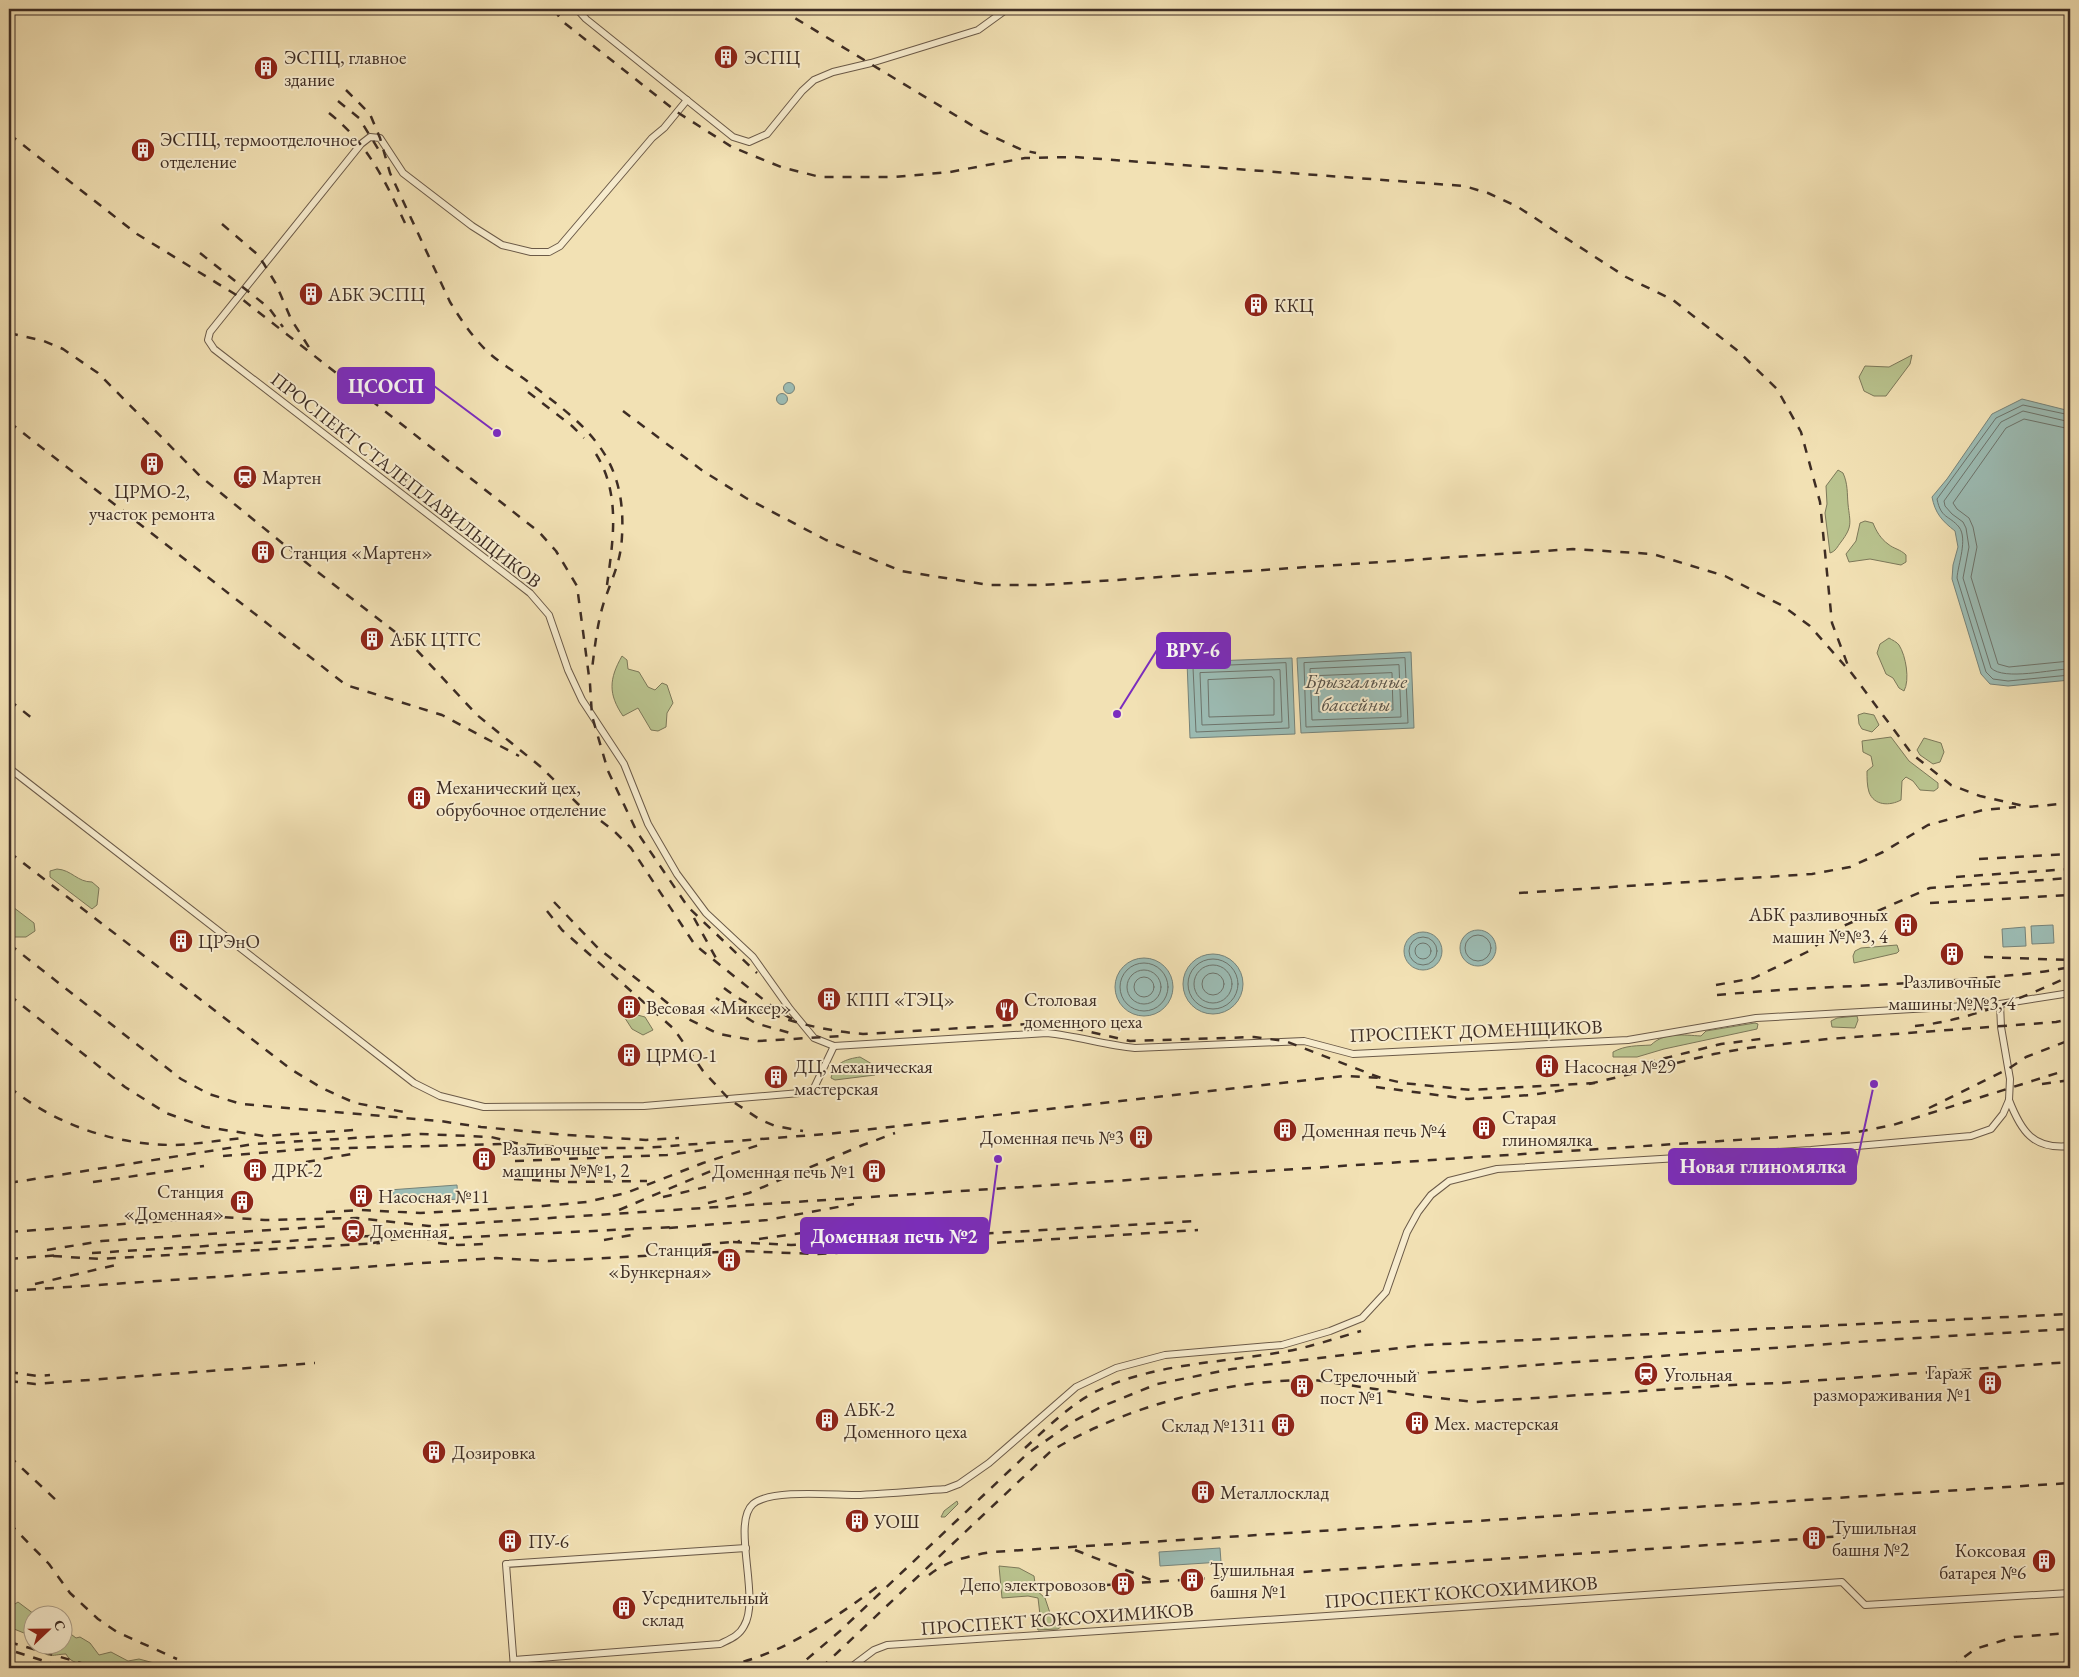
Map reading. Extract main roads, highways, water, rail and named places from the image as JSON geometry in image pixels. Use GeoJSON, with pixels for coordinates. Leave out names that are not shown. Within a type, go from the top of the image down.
{"type":"FeatureCollection","features":[{"type":"Feature","properties":{"kind":"water"},"geometry":{"type":"Polygon","coordinates":[[[787,383],[791,383],[794,388],[793,392],[787,393],[784,390],[784,386],[787,383]]]}},
{"type":"Feature","properties":{"kind":"water"},"geometry":{"type":"Polygon","coordinates":[[[782,393],[788,399],[782,405],[776,399],[782,393]]]}},
{"type":"Feature","properties":{"kind":"water"},"geometry":{"type":"Polygon","coordinates":[[[2022,399],[2070,411],[2070,680],[2008,686],[1990,684],[1981,674],[1952,579],[1953,565],[1958,547],[1955,531],[1940,516],[1935,508],[1932,497],[1947,479],[1992,414],[2022,399]]]}},
{"type":"Feature","properties":{"kind":"water","name":"Брызгальные бассейны"},"geometry":{"type":"Polygon","coordinates":[[[1411,652],[1414,728],[1301,733],[1297,658],[1411,652]]]}},
{"type":"Feature","properties":{"kind":"water","name":"Брызгальные бассейны"},"geometry":{"type":"Polygon","coordinates":[[[1292,658],[1295,734],[1190,738],[1187,662],[1292,658]]]}},
{"type":"Feature","properties":{"kind":"water"},"geometry":{"type":"Polygon","coordinates":[[[2053,925],[2054,943],[2032,944],[2031,926],[2053,925]]]}},
{"type":"Feature","properties":{"kind":"water"},"geometry":{"type":"Polygon","coordinates":[[[2025,927],[2026,946],[2003,947],[2002,929],[2025,927]]]}},
{"type":"Feature","properties":{"kind":"water"},"geometry":{"type":"Polygon","coordinates":[[[1478,930],[1485,931],[1491,935],[1495,941],[1495,955],[1491,961],[1485,965],[1478,966],[1471,965],[1465,961],[1461,955],[1460,948],[1461,941],[1465,935],[1471,931],[1478,930]]]}},
{"type":"Feature","properties":{"kind":"water"},"geometry":{"type":"Polygon","coordinates":[[[1423,932],[1437,937],[1442,951],[1437,965],[1423,970],[1409,965],[1404,951],[1409,937],[1423,932]]]}},
{"type":"Feature","properties":{"kind":"water"},"geometry":{"type":"Polygon","coordinates":[[[1207,954],[1219,954],[1230,959],[1238,967],[1243,978],[1241,996],[1230,1009],[1219,1014],[1207,1014],[1196,1009],[1188,1001],[1183,990],[1183,978],[1188,967],[1196,959],[1207,954]]]}},
{"type":"Feature","properties":{"kind":"water"},"geometry":{"type":"Polygon","coordinates":[[[1144,958],[1155,960],[1168,971],[1173,987],[1171,998],[1160,1011],[1144,1016],[1133,1014],[1120,1003],[1115,987],[1117,976],[1128,963],[1144,958]]]}},
{"type":"Feature","properties":{"kind":"water"},"geometry":{"type":"Polygon","coordinates":[[[457,1185],[458,1199],[390,1204],[389,1190],[457,1185]]]}},
{"type":"Feature","properties":{"kind":"water"},"geometry":{"type":"Polygon","coordinates":[[[1220,1548],[1221,1562],[1160,1566],[1159,1552],[1220,1548]]]}},
{"type":"Feature","properties":{"kind":"railway"},"geometry":{"type":"LineString","coordinates":[[554,9],[562,21],[677,112],[732,147],[781,167],[820,177],[895,177],[950,172],[1025,158],[1074,157],[1464,186],[1488,193],[1518,207],[1626,277],[1673,300],[1738,351],[1777,389],[1801,432],[1820,502],[1832,623],[1850,671],[1912,754],[1951,785],[1980,796],[2028,807],[2070,803]]}},
{"type":"Feature","properties":{"kind":"railway"},"geometry":{"type":"LineString","coordinates":[[780,9],[983,132],[1022,150],[1036,153]]}},
{"type":"Feature","properties":{"kind":"railway"},"geometry":{"type":"LineString","coordinates":[[346,90],[370,114],[380,138],[390,173],[450,302],[463,322],[497,360],[544,394],[582,426],[596,442],[608,461],[617,482],[622,507],[621,545],[618,562],[604,602],[596,635],[592,669]]}},
{"type":"Feature","properties":{"kind":"railway"},"geometry":{"type":"LineString","coordinates":[[338,101],[359,118],[380,152]]}},
{"type":"Feature","properties":{"kind":"railway"},"geometry":{"type":"LineString","coordinates":[[329,113],[354,137],[374,163],[405,223]]}},
{"type":"Feature","properties":{"kind":"railway"},"geometry":{"type":"LineString","coordinates":[[9,134],[137,234],[238,296],[539,532],[556,551],[577,586],[590,684],[592,716],[608,771],[637,832],[688,907],[757,973]]}},
{"type":"Feature","properties":{"kind":"railway"},"geometry":{"type":"LineString","coordinates":[[222,224],[257,254],[276,284],[291,319],[310,349]]}},
{"type":"Feature","properties":{"kind":"railway"},"geometry":{"type":"LineString","coordinates":[[200,253],[269,308],[283,327]]}},
{"type":"Feature","properties":{"kind":"railway"},"geometry":{"type":"LineString","coordinates":[[9,333],[44,341],[63,349],[98,373],[200,476],[319,573],[412,645],[477,715],[541,767],[578,804],[613,830],[631,848],[695,945],[779,1012],[798,1022]]}},
{"type":"Feature","properties":{"kind":"railway"},"geometry":{"type":"LineString","coordinates":[[528,392],[572,426],[584,438]]}},
{"type":"Feature","properties":{"kind":"railway"},"geometry":{"type":"LineString","coordinates":[[623,411],[703,471],[746,498],[826,540],[901,571],[989,585],[1042,585],[1573,549],[1653,554],[1725,576],[1783,606],[1810,626],[1845,666]]}},
{"type":"Feature","properties":{"kind":"railway"},"geometry":{"type":"LineString","coordinates":[[9,422],[346,685],[442,715],[519,756]]}},
{"type":"Feature","properties":{"kind":"railway"},"geometry":{"type":"LineString","coordinates":[[596,454],[604,469],[612,501],[613,535],[607,585]]}},
{"type":"Feature","properties":{"kind":"railway"},"geometry":{"type":"LineString","coordinates":[[9,700],[37,722]]}},
{"type":"Feature","properties":{"kind":"railway"},"geometry":{"type":"LineString","coordinates":[[1519,893],[1812,874],[1850,867],[1883,852],[1928,825],[1983,810],[2016,807]]}},
{"type":"Feature","properties":{"kind":"railway"},"geometry":{"type":"LineString","coordinates":[[9,852],[292,1070],[322,1088],[355,1103],[404,1112]]}},
{"type":"Feature","properties":{"kind":"railway"},"geometry":{"type":"LineString","coordinates":[[1979,859],[2070,854]]}},
{"type":"Feature","properties":{"kind":"railway"},"geometry":{"type":"LineString","coordinates":[[1956,877],[2070,869]]}},
{"type":"Feature","properties":{"kind":"railway"},"geometry":{"type":"LineString","coordinates":[[1716,985],[1754,978],[1807,952],[1841,927],[1930,888],[2070,878]]}},
{"type":"Feature","properties":{"kind":"railway"},"geometry":{"type":"LineString","coordinates":[[1930,903],[2070,895]]}},
{"type":"Feature","properties":{"kind":"railway"},"geometry":{"type":"LineString","coordinates":[[554,902],[598,948],[688,1019],[719,1034],[758,1041],[842,1036]]}},
{"type":"Feature","properties":{"kind":"railway"},"geometry":{"type":"LineString","coordinates":[[547,911],[562,930],[674,1029],[703,1071],[729,1099],[759,1119],[775,1126],[803,1131]]}},
{"type":"Feature","properties":{"kind":"railway"},"geometry":{"type":"LineString","coordinates":[[694,918],[717,960]]}},
{"type":"Feature","properties":{"kind":"railway"},"geometry":{"type":"LineString","coordinates":[[9,944],[181,1079],[209,1094],[241,1104],[440,1121],[567,1135],[646,1140],[679,1138]]}},
{"type":"Feature","properties":{"kind":"railway"},"geometry":{"type":"LineString","coordinates":[[1984,957],[2070,960]]}},
{"type":"Feature","properties":{"kind":"railway"},"geometry":{"type":"LineString","coordinates":[[1717,995],[1968,979],[2032,973],[2070,967]]}},
{"type":"Feature","properties":{"kind":"railway"},"geometry":{"type":"LineString","coordinates":[[1915,1026],[1975,1014],[2070,976]]}},
{"type":"Feature","properties":{"kind":"railway"},"geometry":{"type":"LineString","coordinates":[[724,988],[755,1007],[790,1020],[827,1029],[863,1034],[1030,1024],[1060,1025],[1130,1041],[1254,1037],[1285,1041],[1381,1078],[1403,1083],[1471,1090],[1595,1083]]}},
{"type":"Feature","properties":{"kind":"railway"},"geometry":{"type":"LineString","coordinates":[[9,995],[125,1087],[166,1113],[205,1127],[264,1136],[354,1130]]}},
{"type":"Feature","properties":{"kind":"railway"},"geometry":{"type":"LineString","coordinates":[[716,998],[755,1023],[797,1035]]}},
{"type":"Feature","properties":{"kind":"railway"},"geometry":{"type":"LineString","coordinates":[[1589,1084],[1714,1054],[1748,1048],[1828,1039],[2056,1022],[2070,1019]]}},
{"type":"Feature","properties":{"kind":"railway"},"geometry":{"type":"LineString","coordinates":[[1646,1063],[1721,1044],[1768,1038]]}},
{"type":"Feature","properties":{"kind":"railway"},"geometry":{"type":"LineString","coordinates":[[1929,1108],[2008,1069],[2026,1057],[2070,1040]]}},
{"type":"Feature","properties":{"kind":"railway"},"geometry":{"type":"LineString","coordinates":[[9,1232],[222,1217],[265,1220],[357,1218],[429,1226],[1858,1132],[1893,1125],[2070,1069]]}},
{"type":"Feature","properties":{"kind":"railway"},"geometry":{"type":"LineString","coordinates":[[9,1183],[254,1144],[421,1134],[491,1137],[520,1144],[575,1148],[644,1148],[827,1134],[1344,1076],[1381,1078]]}},
{"type":"Feature","properties":{"kind":"railway"},"geometry":{"type":"LineString","coordinates":[[2042,1084],[2070,1080]]}},
{"type":"Feature","properties":{"kind":"railway"},"geometry":{"type":"LineString","coordinates":[[9,1087],[46,1112],[66,1122],[109,1137],[153,1144],[175,1145],[244,1138]]}},
{"type":"Feature","properties":{"kind":"railway"},"geometry":{"type":"LineString","coordinates":[[1376,1087],[1468,1099],[1531,1095],[1564,1090]]}},
{"type":"Feature","properties":{"kind":"railway"},"geometry":{"type":"LineString","coordinates":[[708,1203],[749,1193],[895,1133]]}},
{"type":"Feature","properties":{"kind":"railway"},"geometry":{"type":"LineString","coordinates":[[223,1156],[308,1149],[505,1144]]}},
{"type":"Feature","properties":{"kind":"railway"},"geometry":{"type":"LineString","coordinates":[[326,1212],[361,1210],[420,1213],[587,1202],[626,1193],[703,1163],[759,1145]]}},
{"type":"Feature","properties":{"kind":"railway"},"geometry":{"type":"LineString","coordinates":[[515,1161],[667,1155],[703,1150]]}},
{"type":"Feature","properties":{"kind":"railway"},"geometry":{"type":"LineString","coordinates":[[504,1153],[532,1151]]}},
{"type":"Feature","properties":{"kind":"railway"},"geometry":{"type":"LineString","coordinates":[[306,1162],[357,1153]]}},
{"type":"Feature","properties":{"kind":"railway"},"geometry":{"type":"LineString","coordinates":[[93,1182],[204,1166]]}},
{"type":"Feature","properties":{"kind":"railway"},"geometry":{"type":"LineString","coordinates":[[619,1210],[711,1171]]}},
{"type":"Feature","properties":{"kind":"railway"},"geometry":{"type":"LineString","coordinates":[[514,1179],[567,1182],[647,1181]]}},
{"type":"Feature","properties":{"kind":"railway"},"geometry":{"type":"LineString","coordinates":[[663,1197],[706,1187]]}},
{"type":"Feature","properties":{"kind":"railway"},"geometry":{"type":"LineString","coordinates":[[669,1228],[767,1220],[854,1204]]}},
{"type":"Feature","properties":{"kind":"railway"},"geometry":{"type":"LineString","coordinates":[[733,1242],[791,1245],[1197,1221]]}},
{"type":"Feature","properties":{"kind":"railway"},"geometry":{"type":"LineString","coordinates":[[47,1250],[102,1241],[331,1226]]}},
{"type":"Feature","properties":{"kind":"railway"},"geometry":{"type":"LineString","coordinates":[[427,1239],[674,1227]]}},
{"type":"Feature","properties":{"kind":"railway"},"geometry":{"type":"LineString","coordinates":[[9,1291],[496,1258],[549,1261],[738,1251],[818,1254],[1198,1230]]}},
{"type":"Feature","properties":{"kind":"railway"},"geometry":{"type":"LineString","coordinates":[[759,1239],[816,1231]]}},
{"type":"Feature","properties":{"kind":"railway"},"geometry":{"type":"LineString","coordinates":[[373,1243],[437,1232]]}},
{"type":"Feature","properties":{"kind":"railway"},"geometry":{"type":"LineString","coordinates":[[604,1240],[637,1234]]}},
{"type":"Feature","properties":{"kind":"railway"},"geometry":{"type":"LineString","coordinates":[[92,1253],[386,1235]]}},
{"type":"Feature","properties":{"kind":"railway"},"geometry":{"type":"LineString","coordinates":[[702,1245],[740,1241]]}},
{"type":"Feature","properties":{"kind":"railway"},"geometry":{"type":"LineString","coordinates":[[53,1256],[100,1259],[380,1243]]}},
{"type":"Feature","properties":{"kind":"railway"},"geometry":{"type":"LineString","coordinates":[[438,1243],[458,1245],[485,1244]]}},
{"type":"Feature","properties":{"kind":"railway"},"geometry":{"type":"LineString","coordinates":[[9,1259],[59,1255]]}},
{"type":"Feature","properties":{"kind":"railway"},"geometry":{"type":"LineString","coordinates":[[35,1284],[120,1264]]}},
{"type":"Feature","properties":{"kind":"railway"},"geometry":{"type":"LineString","coordinates":[[791,1668],[806,1660],[840,1631],[1027,1454],[1074,1421],[1103,1406],[1157,1384],[1232,1369],[1423,1345],[2070,1314]]}},
{"type":"Feature","properties":{"kind":"railway"},"geometry":{"type":"LineString","coordinates":[[1338,1379],[1899,1339],[2070,1329]]}},
{"type":"Feature","properties":{"kind":"railway"},"geometry":{"type":"LineString","coordinates":[[1025,1448],[1077,1403],[1097,1391],[1121,1381],[1170,1368],[1298,1349],[1361,1331]]}},
{"type":"Feature","properties":{"kind":"railway"},"geometry":{"type":"LineString","coordinates":[[821,1668],[1051,1451],[1080,1435],[1112,1421],[1178,1398],[1248,1384],[1315,1380],[1475,1402],[1782,1383],[2070,1362]]}},
{"type":"Feature","properties":{"kind":"railway"},"geometry":{"type":"LineString","coordinates":[[9,1381],[35,1384],[315,1363]]}},
{"type":"Feature","properties":{"kind":"railway"},"geometry":{"type":"LineString","coordinates":[[9,1372],[38,1376],[50,1375]]}},
{"type":"Feature","properties":{"kind":"railway"},"geometry":{"type":"LineString","coordinates":[[9,1456],[57,1501]]}},
{"type":"Feature","properties":{"kind":"railway"},"geometry":{"type":"LineString","coordinates":[[929,1575],[951,1562],[992,1552],[2070,1483]]}},
{"type":"Feature","properties":{"kind":"railway"},"geometry":{"type":"LineString","coordinates":[[9,1523],[49,1564],[70,1593],[98,1619],[117,1632],[177,1659]]}},
{"type":"Feature","properties":{"kind":"railway"},"geometry":{"type":"LineString","coordinates":[[1106,1585],[1845,1536]]}},
{"type":"Feature","properties":{"kind":"railway"},"geometry":{"type":"LineString","coordinates":[[1075,1550],[1154,1581]]}},
{"type":"Feature","properties":{"kind":"railway"},"geometry":{"type":"LineString","coordinates":[[690,1668],[729,1665],[769,1653],[809,1633],[847,1609],[881,1584]]}},
{"type":"Feature","properties":{"kind":"railway"},"geometry":{"type":"LineString","coordinates":[[1950,1668],[1975,1649],[2014,1637],[2070,1633]]}},
{"type":"Feature","properties":{"kind":"railway"},"geometry":{"type":"LineString","coordinates":[[9,1642],[98,1668]]}},
{"type":"Feature","properties":{"kind":"railway"},"geometry":{"type":"LineString","coordinates":[[16,1652],[66,1668]]}},
{"type":"Feature","properties":{"kind":"place","name":"ЭСПЦ"},"geometry":{"type":"Point","coordinates":[726,57]}},
{"type":"Feature","properties":{"kind":"place","name":"ЭСПЦ, главное здание"},"geometry":{"type":"Point","coordinates":[266,68]}},
{"type":"Feature","properties":{"kind":"place","name":"ЭСПЦ, термоотделочное отделение"},"geometry":{"type":"Point","coordinates":[143,150]}},
{"type":"Feature","properties":{"kind":"place","name":"АБК ЭСПЦ"},"geometry":{"type":"Point","coordinates":[311,294]}},
{"type":"Feature","properties":{"kind":"place","name":"ККЦ"},"geometry":{"type":"Point","coordinates":[1256,305]}},
{"type":"Feature","properties":{"kind":"place","name":"ЦСОСП"},"geometry":{"type":"Point","coordinates":[497,433]}},
{"type":"Feature","properties":{"kind":"place","name":"ЦРМО-2, участок ремонта"},"geometry":{"type":"Point","coordinates":[152,464]}},
{"type":"Feature","properties":{"kind":"place","name":"Мартен"},"geometry":{"type":"Point","coordinates":[245,477]}},
{"type":"Feature","properties":{"kind":"place","name":"Станция «Мартен»"},"geometry":{"type":"Point","coordinates":[263,552]}},
{"type":"Feature","properties":{"kind":"place","name":"АБК ЦТГС"},"geometry":{"type":"Point","coordinates":[372,639]}},
{"type":"Feature","properties":{"kind":"place","name":"ВРУ-6"},"geometry":{"type":"Point","coordinates":[1117,714]}},
{"type":"Feature","properties":{"kind":"place","name":"Механический цех, обрубочное отделение"},"geometry":{"type":"Point","coordinates":[419,798]}},
{"type":"Feature","properties":{"kind":"place","name":"АБК разливочных машин №№3, 4"},"geometry":{"type":"Point","coordinates":[1906,925]}},
{"type":"Feature","properties":{"kind":"place","name":"ЦРЭнО"},"geometry":{"type":"Point","coordinates":[181,941]}},
{"type":"Feature","properties":{"kind":"place","name":"Разливочные машины №№3, 4"},"geometry":{"type":"Point","coordinates":[1952,954]}},
{"type":"Feature","properties":{"kind":"place","name":"КПП «ТЭЦ»"},"geometry":{"type":"Point","coordinates":[829,999]}},
{"type":"Feature","properties":{"kind":"place","name":"Весовая «Миксер»"},"geometry":{"type":"Point","coordinates":[629,1007]}},
{"type":"Feature","properties":{"kind":"place","name":"Столовая доменного цеха"},"geometry":{"type":"Point","coordinates":[1007,1010]}},
{"type":"Feature","properties":{"kind":"place","name":"ЦРМО-1"},"geometry":{"type":"Point","coordinates":[629,1055]}},
{"type":"Feature","properties":{"kind":"place","name":"Насосная №29"},"geometry":{"type":"Point","coordinates":[1547,1066]}},
{"type":"Feature","properties":{"kind":"place","name":"ДЦ, механическая мастерская"},"geometry":{"type":"Point","coordinates":[776,1077]}},
{"type":"Feature","properties":{"kind":"place","name":"Новая глиномялка"},"geometry":{"type":"Point","coordinates":[1874,1084]}},
{"type":"Feature","properties":{"kind":"place","name":"Старая глиномялка"},"geometry":{"type":"Point","coordinates":[1484,1128]}},
{"type":"Feature","properties":{"kind":"place","name":"Доменная печь №4"},"geometry":{"type":"Point","coordinates":[1285,1130]}},
{"type":"Feature","properties":{"kind":"place","name":"Доменная печь №3"},"geometry":{"type":"Point","coordinates":[1141,1137]}},
{"type":"Feature","properties":{"kind":"place","name":"Разливочные машины №№1, 2"},"geometry":{"type":"Point","coordinates":[484,1159]}},
{"type":"Feature","properties":{"kind":"place","name":"Доменная печь №2"},"geometry":{"type":"Point","coordinates":[998,1159]}},
{"type":"Feature","properties":{"kind":"place","name":"ДРК-2"},"geometry":{"type":"Point","coordinates":[255,1170]}},
{"type":"Feature","properties":{"kind":"place","name":"Доменная печь №1"},"geometry":{"type":"Point","coordinates":[874,1171]}},
{"type":"Feature","properties":{"kind":"place","name":"Насосная №11"},"geometry":{"type":"Point","coordinates":[361,1196]}},
{"type":"Feature","properties":{"kind":"place","name":"Станция «Доменная»"},"geometry":{"type":"Point","coordinates":[242,1202]}},
{"type":"Feature","properties":{"kind":"place","name":"Доменная"},"geometry":{"type":"Point","coordinates":[353,1231]}},
{"type":"Feature","properties":{"kind":"place","name":"Станция «Бункерная»"},"geometry":{"type":"Point","coordinates":[729,1260]}},
{"type":"Feature","properties":{"kind":"place","name":"Угольная"},"geometry":{"type":"Point","coordinates":[1646,1374]}},
{"type":"Feature","properties":{"kind":"place","name":"Гараж размораживания №1"},"geometry":{"type":"Point","coordinates":[1990,1383]}},
{"type":"Feature","properties":{"kind":"place","name":"Стрелочный пост №1"},"geometry":{"type":"Point","coordinates":[1302,1386]}},
{"type":"Feature","properties":{"kind":"place","name":"АБК-2 Доменного цеха"},"geometry":{"type":"Point","coordinates":[827,1420]}},
{"type":"Feature","properties":{"kind":"place","name":"Мех. мастерская"},"geometry":{"type":"Point","coordinates":[1417,1423]}},
{"type":"Feature","properties":{"kind":"place","name":"Склад №1311"},"geometry":{"type":"Point","coordinates":[1283,1425]}},
{"type":"Feature","properties":{"kind":"place","name":"Дозировка"},"geometry":{"type":"Point","coordinates":[434,1452]}},
{"type":"Feature","properties":{"kind":"place","name":"Металлосклад"},"geometry":{"type":"Point","coordinates":[1203,1492]}},
{"type":"Feature","properties":{"kind":"place","name":"УОШ"},"geometry":{"type":"Point","coordinates":[857,1521]}},
{"type":"Feature","properties":{"kind":"place","name":"Тушильная башня №2"},"geometry":{"type":"Point","coordinates":[1814,1538]}},
{"type":"Feature","properties":{"kind":"place","name":"ПУ-6"},"geometry":{"type":"Point","coordinates":[510,1541]}},
{"type":"Feature","properties":{"kind":"place","name":"Коксовая батарея №6"},"geometry":{"type":"Point","coordinates":[2044,1561]}},
{"type":"Feature","properties":{"kind":"place","name":"Тушильная башня №1"},"geometry":{"type":"Point","coordinates":[1192,1580]}},
{"type":"Feature","properties":{"kind":"place","name":"Депо электровозов"},"geometry":{"type":"Point","coordinates":[1123,1584]}},
{"type":"Feature","properties":{"kind":"place","name":"Усреднительный склад"},"geometry":{"type":"Point","coordinates":[624,1608]}}]}
